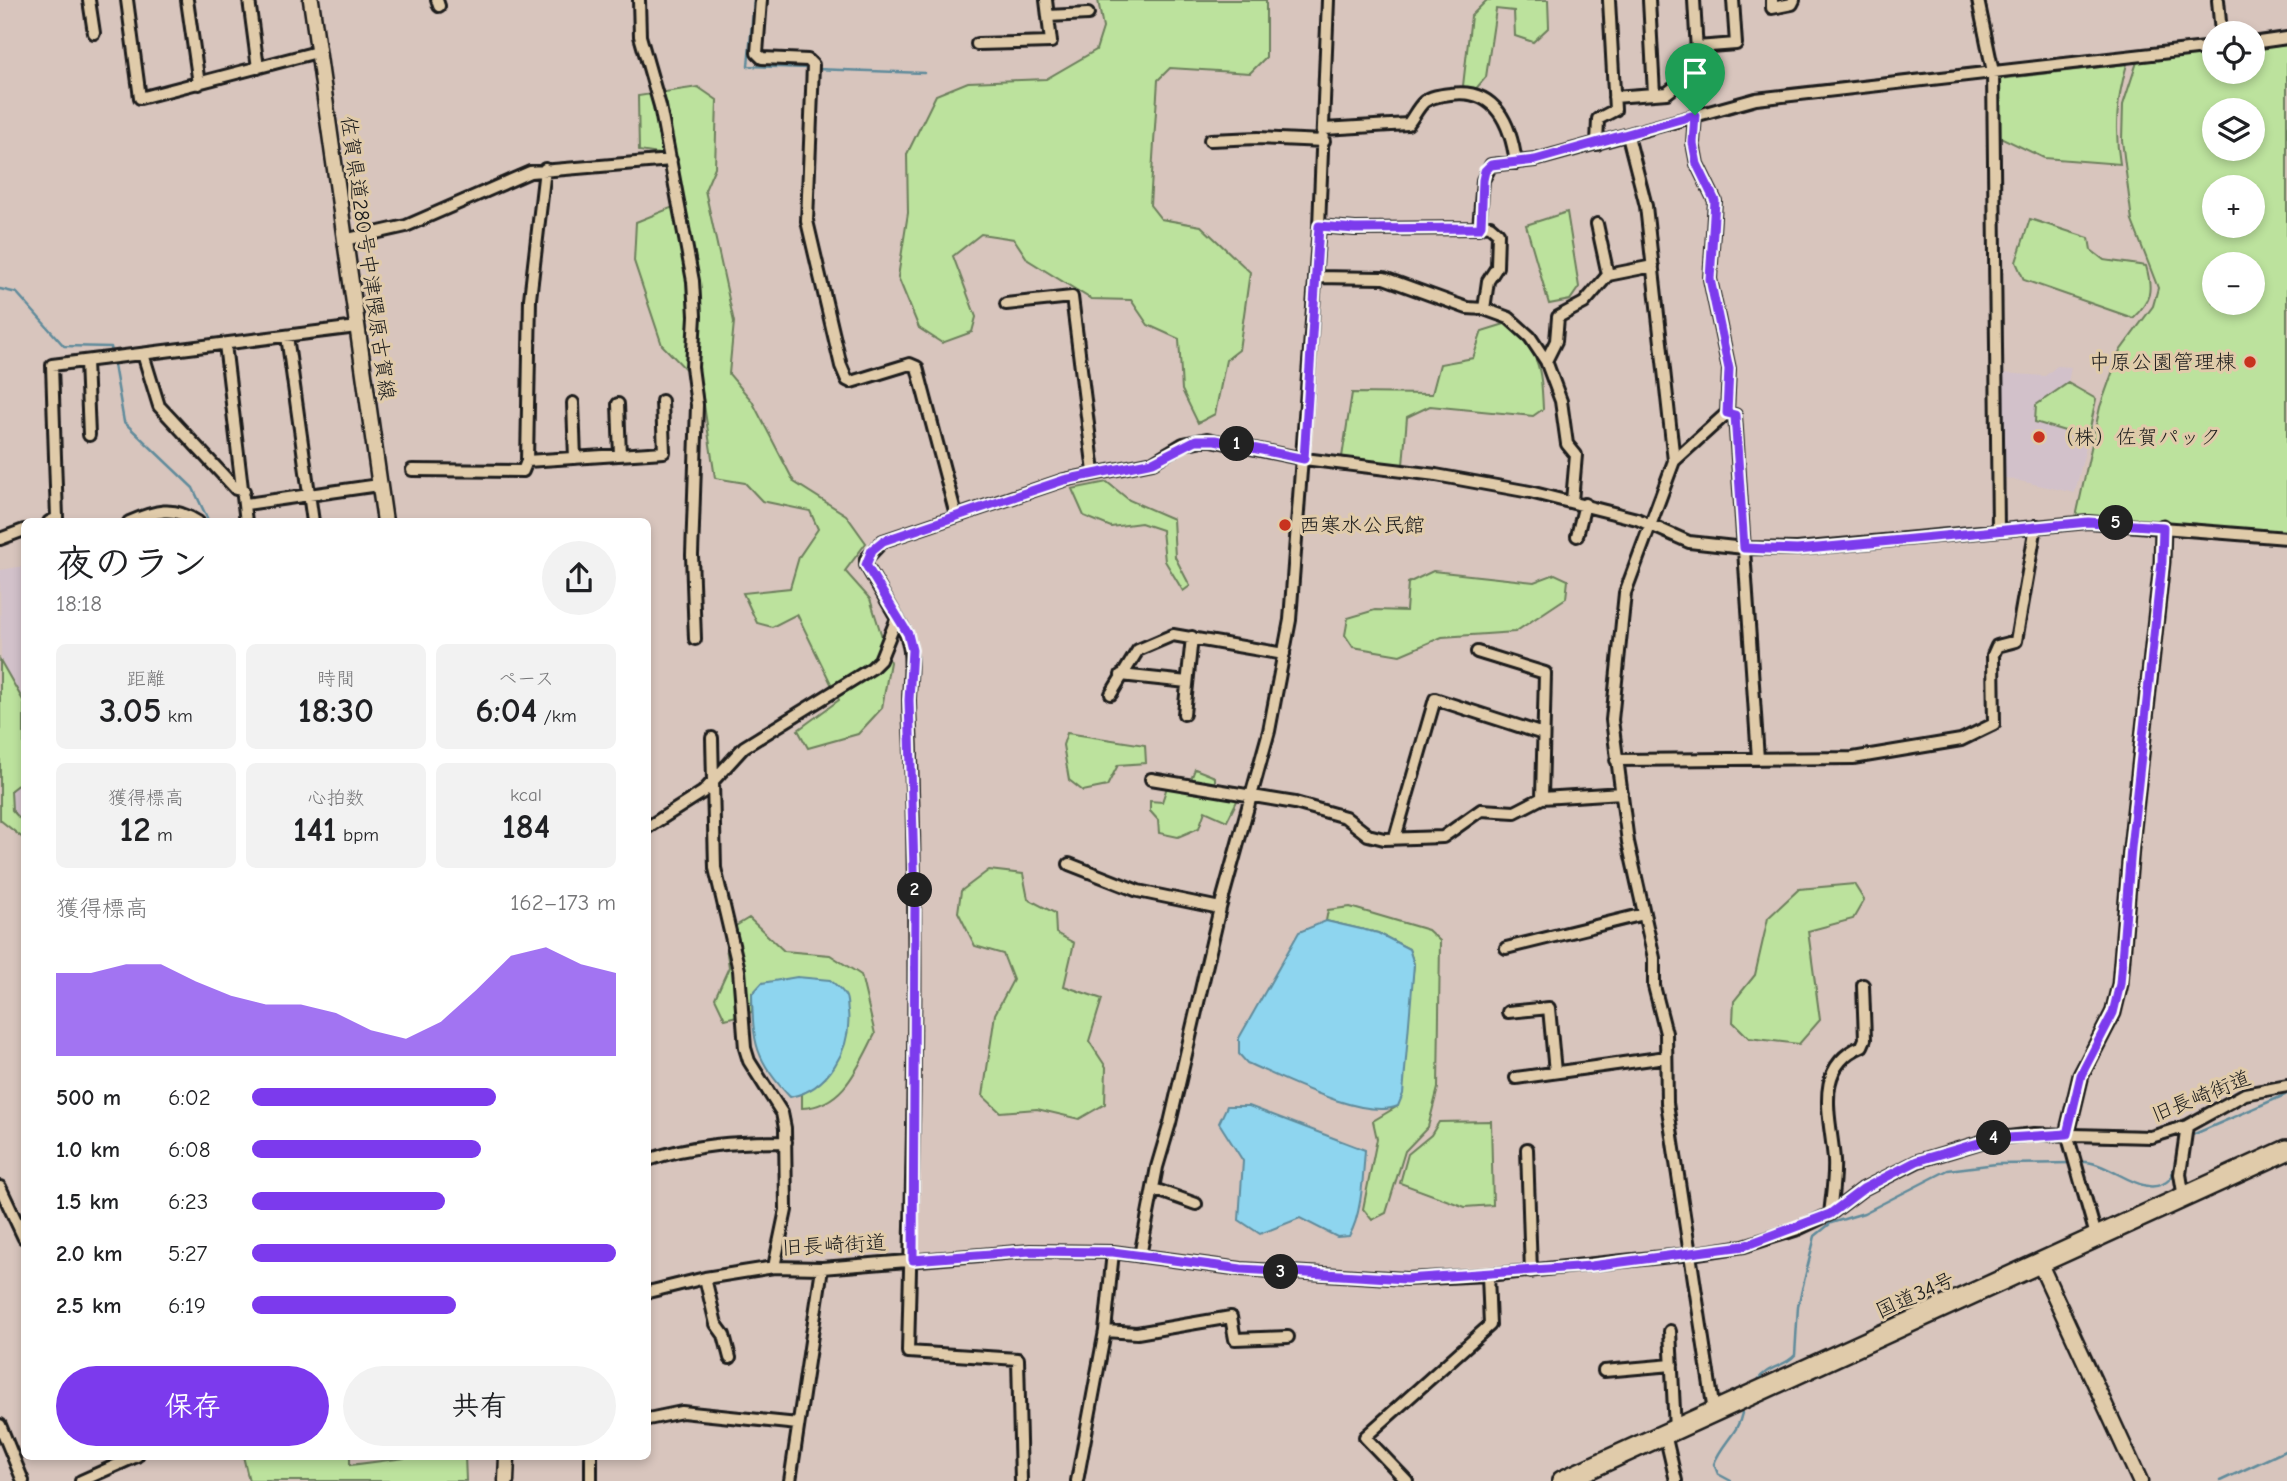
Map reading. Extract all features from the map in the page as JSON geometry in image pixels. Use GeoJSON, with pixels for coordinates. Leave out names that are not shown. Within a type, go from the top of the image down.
{"type":"FeatureCollection","features":[{"type":"Feature","properties":{"kind":"highway","name":"国道34号"},"geometry":{"type":"LineString","coordinates":[[1562,1481],[2287,1150]]}},
{"type":"Feature","properties":{"kind":"street"},"geometry":{"type":"LineString","coordinates":[[89,0],[94,33]]}},
{"type":"Feature","properties":{"kind":"street"},"geometry":{"type":"LineString","coordinates":[[127,0],[140,99],[317,52]]}},
{"type":"Feature","properties":{"kind":"street"},"geometry":{"type":"LineString","coordinates":[[187,0],[199,84]]}},
{"type":"Feature","properties":{"kind":"street"},"geometry":{"type":"LineString","coordinates":[[249,0],[258,68]]}},
{"type":"Feature","properties":{"kind":"street","name":"佐賀県道280号中津隈原古賀線"},"geometry":{"type":"LineString","coordinates":[[311,0],[384,518]]}},
{"type":"Feature","properties":{"kind":"street"},"geometry":{"type":"LineString","coordinates":[[639,0],[640,36],[660,106],[693,281],[695,316],[692,367],[697,405],[692,555],[695,639]]}},
{"type":"Feature","properties":{"kind":"street"},"geometry":{"type":"LineString","coordinates":[[761,0],[757,53],[762,58],[808,60],[813,68],[807,220],[841,366],[847,380],[851,382],[910,364],[917,367],[956,515]]}},
{"type":"Feature","properties":{"kind":"street"},"geometry":{"type":"LineString","coordinates":[[977,44],[1051,42],[1046,0]]}},
{"type":"Feature","properties":{"kind":"street"},"geometry":{"type":"LineString","coordinates":[[1140,1256],[1157,1167],[1170,1124],[1220,908],[1252,796],[1284,654],[1304,459],[1324,141],[1328,0]]}},
{"type":"Feature","properties":{"kind":"street"},"geometry":{"type":"LineString","coordinates":[[1597,144],[1598,119],[1615,110],[1609,0]]}},
{"type":"Feature","properties":{"kind":"street"},"geometry":{"type":"LineString","coordinates":[[1649,0],[1654,94]]}},
{"type":"Feature","properties":{"kind":"street"},"geometry":{"type":"LineString","coordinates":[[1614,97],[1667,93],[1698,69],[1694,0]]}},
{"type":"Feature","properties":{"kind":"street"},"geometry":{"type":"LineString","coordinates":[[1697,47],[1736,44],[1733,0]]}},
{"type":"Feature","properties":{"kind":"street"},"geometry":{"type":"LineString","coordinates":[[1772,0],[1772,8],[1792,4],[1794,0]]}},
{"type":"Feature","properties":{"kind":"street"},"geometry":{"type":"LineString","coordinates":[[1978,0],[1993,72],[1998,529]]}},
{"type":"Feature","properties":{"kind":"street"},"geometry":{"type":"LineString","coordinates":[[2217,0],[2220,21]]}},
{"type":"Feature","properties":{"kind":"street"},"geometry":{"type":"LineString","coordinates":[[1048,16],[1088,14]]}},
{"type":"Feature","properties":{"kind":"street"},"geometry":{"type":"LineString","coordinates":[[2265,41],[2287,38]]}},
{"type":"Feature","properties":{"kind":"street"},"geometry":{"type":"LineString","coordinates":[[1481,225],[1485,171],[1491,165],[1516,163],[1597,144],[1756,99],[2202,48]]}},
{"type":"Feature","properties":{"kind":"street"},"geometry":{"type":"LineString","coordinates":[[1324,129],[1408,124],[1424,101],[1435,96],[1470,93],[1483,97],[1496,108],[1508,126],[1513,135],[1516,163]]}},
{"type":"Feature","properties":{"kind":"street"},"geometry":{"type":"LineString","coordinates":[[1674,461],[1727,413],[1729,369],[1710,279],[1715,201],[1697,164],[1693,143],[1695,115]]}},
{"type":"Feature","properties":{"kind":"street"},"geometry":{"type":"LineString","coordinates":[[1628,136],[1646,206],[1674,461],[1625,593],[1612,720],[1628,842],[1654,958],[1654,986],[1667,1033],[1667,1103],[1714,1412]]}},
{"type":"Feature","properties":{"kind":"street"},"geometry":{"type":"LineString","coordinates":[[1210,140],[1258,138],[1324,141]]}},
{"type":"Feature","properties":{"kind":"street"},"geometry":{"type":"LineString","coordinates":[[344,240],[405,226],[530,172],[671,160]]}},
{"type":"Feature","properties":{"kind":"street"},"geometry":{"type":"LineString","coordinates":[[412,470],[523,471],[527,461],[530,299],[545,169]]}},
{"type":"Feature","properties":{"kind":"street"},"geometry":{"type":"LineString","coordinates":[[1597,224],[1608,275]]}},
{"type":"Feature","properties":{"kind":"street"},"geometry":{"type":"LineString","coordinates":[[1319,226],[1431,230],[1474,230],[1481,225],[1490,226],[1498,233],[1497,267],[1488,281],[1484,310]]}},
{"type":"Feature","properties":{"kind":"street"},"geometry":{"type":"LineString","coordinates":[[1545,360],[1556,341],[1558,317],[1584,303],[1608,275],[1653,266]]}},
{"type":"Feature","properties":{"kind":"street"},"geometry":{"type":"LineString","coordinates":[[1315,277],[1384,278],[1467,308],[1509,318],[1530,337],[1545,360],[1561,401],[1567,444],[1576,455],[1572,501]]}},
{"type":"Feature","properties":{"kind":"street"},"geometry":{"type":"LineString","coordinates":[[1006,304],[1072,297],[1094,472]]}},
{"type":"Feature","properties":{"kind":"street"},"geometry":{"type":"LineString","coordinates":[[55,518],[52,365],[356,327]]}},
{"type":"Feature","properties":{"kind":"street"},"geometry":{"type":"LineString","coordinates":[[287,336],[312,518]]}},
{"type":"Feature","properties":{"kind":"street"},"geometry":{"type":"LineString","coordinates":[[225,344],[246,518]]}},
{"type":"Feature","properties":{"kind":"street"},"geometry":{"type":"LineString","coordinates":[[142,354],[159,406],[236,489],[244,491]]}},
{"type":"Feature","properties":{"kind":"street"},"geometry":{"type":"LineString","coordinates":[[86,361],[89,435]]}},
{"type":"Feature","properties":{"kind":"street"},"geometry":{"type":"LineString","coordinates":[[527,461],[664,452],[662,401]]}},
{"type":"Feature","properties":{"kind":"street"},"geometry":{"type":"LineString","coordinates":[[573,403],[575,458]]}},
{"type":"Feature","properties":{"kind":"street"},"geometry":{"type":"LineString","coordinates":[[618,404],[620,455]]}},
{"type":"Feature","properties":{"kind":"street"},"geometry":{"type":"LineString","coordinates":[[1727,413],[1735,415],[1758,759]]}},
{"type":"Feature","properties":{"kind":"street"},"geometry":{"type":"LineString","coordinates":[[1021,1481],[1018,1359],[908,1352],[913,1260],[915,903],[909,700],[912,650],[908,634],[866,565],[866,559],[883,541],[1094,472],[1153,462],[1183,444],[1207,439],[1304,459],[1436,475],[1572,501],[1637,519],[1689,542],[1744,548],[1797,550],[2088,522],[2287,538]]}},
{"type":"Feature","properties":{"kind":"street"},"geometry":{"type":"LineString","coordinates":[[246,504],[380,485]]}},
{"type":"Feature","properties":{"kind":"street"},"geometry":{"type":"LineString","coordinates":[[1577,536],[1585,505]]}},
{"type":"Feature","properties":{"kind":"street"},"geometry":{"type":"LineString","coordinates":[[139,518],[156,511],[173,509],[190,518]]}},
{"type":"Feature","properties":{"kind":"street"},"geometry":{"type":"LineString","coordinates":[[1616,760],[1853,758],[1961,740],[1994,724],[1993,655],[1997,646],[2016,641],[2036,526]]}},
{"type":"Feature","properties":{"kind":"street"},"geometry":{"type":"LineString","coordinates":[[2097,1239],[2067,1134],[2081,1075],[2113,1013],[2120,984],[2131,848],[2162,562],[2163,527]]}},
{"type":"Feature","properties":{"kind":"street"},"geometry":{"type":"LineString","coordinates":[[0,539],[21,531]]}},
{"type":"Feature","properties":{"kind":"street"},"geometry":{"type":"LineString","coordinates":[[651,825],[703,792],[744,747],[872,668],[884,652],[897,618]]}},
{"type":"Feature","properties":{"kind":"street"},"geometry":{"type":"LineString","coordinates":[[1111,694],[1138,650],[1174,635],[1284,654]]}},
{"type":"Feature","properties":{"kind":"street"},"geometry":{"type":"LineString","coordinates":[[1184,714],[1192,638]]}},
{"type":"Feature","properties":{"kind":"street"},"geometry":{"type":"LineString","coordinates":[[1478,652],[1545,673],[1542,798]]}},
{"type":"Feature","properties":{"kind":"street"},"geometry":{"type":"LineString","coordinates":[[1121,675],[1187,682]]}},
{"type":"Feature","properties":{"kind":"street"},"geometry":{"type":"LineString","coordinates":[[1395,838],[1435,699],[1543,734]]}},
{"type":"Feature","properties":{"kind":"street"},"geometry":{"type":"LineString","coordinates":[[712,738],[715,868],[739,970],[745,1048],[749,1061],[782,1113],[786,1142],[786,1210],[775,1267]]}},
{"type":"Feature","properties":{"kind":"street"},"geometry":{"type":"LineString","coordinates":[[1151,779],[1295,803],[1345,817],[1368,835],[1395,838],[1443,837],[1481,810],[1516,812],[1542,798],[1622,793]]}},
{"type":"Feature","properties":{"kind":"street"},"geometry":{"type":"LineString","coordinates":[[1069,864],[1138,891],[1220,908]]}},
{"type":"Feature","properties":{"kind":"street"},"geometry":{"type":"LineString","coordinates":[[1506,948],[1644,914]]}},
{"type":"Feature","properties":{"kind":"street"},"geometry":{"type":"LineString","coordinates":[[1830,1214],[1834,1161],[1827,1114],[1833,1067],[1848,1052],[1862,1046],[1865,1039],[1863,985]]}},
{"type":"Feature","properties":{"kind":"street"},"geometry":{"type":"LineString","coordinates":[[1508,1013],[1549,1008],[1555,1072]]}},
{"type":"Feature","properties":{"kind":"street"},"geometry":{"type":"LineString","coordinates":[[1516,1078],[1666,1057]]}},
{"type":"Feature","properties":{"kind":"street","name":"旧長崎街道"},"geometry":{"type":"LineString","coordinates":[[651,1291],[705,1278],[775,1267],[822,1268],[1030,1251],[1113,1252],[1314,1275],[1406,1279],[1531,1272],[1691,1254],[1744,1246],[1830,1214],[1863,1189],[1917,1161],[1992,1139],[2067,1134],[2151,1138],[2187,1126],[2245,1094],[2287,1086]]}},
{"type":"Feature","properties":{"kind":"street"},"geometry":{"type":"LineString","coordinates":[[2184,1198],[2180,1174],[2187,1126]]}},
{"type":"Feature","properties":{"kind":"street"},"geometry":{"type":"LineString","coordinates":[[651,1159],[679,1149],[735,1142],[786,1142]]}},
{"type":"Feature","properties":{"kind":"street"},"geometry":{"type":"LineString","coordinates":[[1527,1149],[1531,1272]]}},
{"type":"Feature","properties":{"kind":"street"},"geometry":{"type":"LineString","coordinates":[[0,1187],[21,1232]]}},
{"type":"Feature","properties":{"kind":"street"},"geometry":{"type":"LineString","coordinates":[[1154,1189],[1196,1204]]}},
{"type":"Feature","properties":{"kind":"street"},"geometry":{"type":"LineString","coordinates":[[1077,1481],[1105,1331],[1113,1252]]}},
{"type":"Feature","properties":{"kind":"street"},"geometry":{"type":"LineString","coordinates":[[2040,1264],[2140,1481]]}},
{"type":"Feature","properties":{"kind":"street"},"geometry":{"type":"LineString","coordinates":[[790,1481],[822,1268]]}},
{"type":"Feature","properties":{"kind":"street"},"geometry":{"type":"LineString","coordinates":[[1407,1481],[1365,1437],[1490,1325],[1488,1275]]}},
{"type":"Feature","properties":{"kind":"street"},"geometry":{"type":"LineString","coordinates":[[705,1278],[716,1324],[724,1335],[730,1358]]}},
{"type":"Feature","properties":{"kind":"street"},"geometry":{"type":"LineString","coordinates":[[1105,1331],[1137,1334],[1231,1317],[1235,1339],[1288,1337]]}},
{"type":"Feature","properties":{"kind":"street"},"geometry":{"type":"LineString","coordinates":[[1670,1331],[1670,1432],[1676,1481]]}},
{"type":"Feature","properties":{"kind":"street"},"geometry":{"type":"LineString","coordinates":[[1604,1371],[1672,1365]]}},
{"type":"Feature","properties":{"kind":"street"},"geometry":{"type":"LineString","coordinates":[[651,1418],[682,1412],[799,1424]]}},
{"type":"Feature","properties":{"kind":"street"},"geometry":{"type":"LineString","coordinates":[[0,1425],[23,1481]]}},
{"type":"Feature","properties":{"kind":"street"},"geometry":{"type":"LineString","coordinates":[[81,1481],[125,1460]]}},
{"type":"Feature","properties":{"kind":"street"},"geometry":{"type":"LineString","coordinates":[[506,1481],[507,1460]]}},
{"type":"Feature","properties":{"kind":"street"},"geometry":{"type":"LineString","coordinates":[[591,1460],[591,1481]]}},
{"type":"Feature","properties":{"kind":"shaded area"},"geometry":{"type":"Polygon","coordinates":[[[2057,366],[2071,367],[2068,383],[2036,405],[2035,422],[2088,438],[2075,493],[2001,477],[2001,373],[2045,376],[2057,366]]]}},
{"type":"Feature","properties":{"kind":"shaded area"},"geometry":{"type":"Polygon","coordinates":[[[21,566],[21,827],[3,807],[0,570],[21,566]]]}},
{"type":"Feature","properties":{"kind":"green space"},"geometry":{"type":"Polygon","coordinates":[[[1098,0],[1266,0],[1266,57],[1250,73],[1170,68],[1158,80],[1150,205],[1161,219],[1201,226],[1250,272],[1239,350],[1226,360],[1215,414],[1198,423],[1182,390],[1179,339],[1148,325],[1131,300],[1091,299],[1028,260],[1014,239],[981,234],[953,256],[976,317],[972,332],[942,343],[919,328],[898,277],[908,213],[907,154],[936,95],[968,82],[1046,79],[1096,50],[1103,28],[1098,0]]]}},
{"type":"Feature","properties":{"kind":"green space"},"geometry":{"type":"Polygon","coordinates":[[[1487,0],[1548,0],[1549,27],[1533,42],[1515,36],[1514,11],[1496,9],[1486,77],[1474,91],[1463,86],[1471,16],[1487,0]]]}},
{"type":"Feature","properties":{"kind":"green space"},"geometry":{"type":"Polygon","coordinates":[[[2287,45],[2287,532],[2076,517],[2100,407],[2120,351],[2153,306],[2158,288],[2132,221],[2122,140],[2123,105],[2137,62],[2202,54],[2202,84],[2265,84],[2265,48],[2287,45]]]}},
{"type":"Feature","properties":{"kind":"green space"},"geometry":{"type":"Polygon","coordinates":[[[2127,64],[2117,114],[2120,164],[2044,158],[1998,136],[1999,79],[2127,64]]]}},
{"type":"Feature","properties":{"kind":"green space"},"geometry":{"type":"Polygon","coordinates":[[[698,87],[717,100],[715,167],[705,190],[734,322],[729,374],[752,401],[794,482],[846,515],[866,543],[845,571],[870,599],[890,662],[882,708],[858,734],[808,748],[798,730],[839,700],[797,614],[772,627],[757,623],[743,593],[790,588],[799,557],[818,529],[810,511],[762,501],[745,483],[715,478],[701,385],[662,345],[634,261],[636,222],[676,206],[665,155],[639,151],[638,96],[698,87]]]}},
{"type":"Feature","properties":{"kind":"green space"},"geometry":{"type":"Polygon","coordinates":[[[1567,212],[1579,287],[1570,300],[1549,304],[1526,225],[1567,212]]]}},
{"type":"Feature","properties":{"kind":"green space"},"geometry":{"type":"Polygon","coordinates":[[[2030,219],[2089,238],[2091,250],[2104,260],[2146,266],[2150,289],[2139,312],[2133,318],[2024,280],[2016,262],[2030,219]]]}},
{"type":"Feature","properties":{"kind":"green space"},"geometry":{"type":"Polygon","coordinates":[[[1508,323],[1527,344],[1537,362],[1543,409],[1533,416],[1430,406],[1407,417],[1403,465],[1342,457],[1352,393],[1432,394],[1440,364],[1473,358],[1482,331],[1508,323]]]}},
{"type":"Feature","properties":{"kind":"green space"},"geometry":{"type":"Polygon","coordinates":[[[2068,383],[2096,399],[2088,438],[2035,422],[2036,405],[2068,383]]]}},
{"type":"Feature","properties":{"kind":"green space"},"geometry":{"type":"Polygon","coordinates":[[[1107,482],[1129,500],[1173,519],[1175,557],[1190,586],[1183,591],[1165,561],[1162,530],[1141,523],[1111,527],[1084,516],[1072,489],[1107,482]]]}},
{"type":"Feature","properties":{"kind":"green space"},"geometry":{"type":"Polygon","coordinates":[[[1433,571],[1534,582],[1555,574],[1568,580],[1566,598],[1515,632],[1442,637],[1400,655],[1353,647],[1345,635],[1348,618],[1375,610],[1406,611],[1408,583],[1433,571]]]}},
{"type":"Feature","properties":{"kind":"green space"},"geometry":{"type":"Polygon","coordinates":[[[0,660],[21,697],[21,782],[11,790],[12,810],[21,820],[21,837],[0,820],[0,660]]]}},
{"type":"Feature","properties":{"kind":"green space"},"geometry":{"type":"Polygon","coordinates":[[[1067,733],[1145,745],[1146,763],[1118,765],[1107,786],[1083,791],[1069,780],[1063,745],[1067,733]]]}},
{"type":"Feature","properties":{"kind":"green space"},"geometry":{"type":"Polygon","coordinates":[[[1195,769],[1215,777],[1215,793],[1240,795],[1227,821],[1205,811],[1199,828],[1178,837],[1159,833],[1158,820],[1150,811],[1150,801],[1162,802],[1167,787],[1187,790],[1195,769]]]}},
{"type":"Feature","properties":{"kind":"green space"},"geometry":{"type":"Polygon","coordinates":[[[989,870],[1023,874],[1028,899],[1055,913],[1056,933],[1074,943],[1064,986],[1102,999],[1089,1041],[1106,1067],[1105,1104],[1079,1119],[1037,1109],[1000,1112],[983,1096],[995,1014],[1013,980],[1003,954],[975,946],[958,912],[961,891],[989,870]]]}},
{"type":"Feature","properties":{"kind":"green space"},"geometry":{"type":"Polygon","coordinates":[[[1854,884],[1864,900],[1853,919],[1808,931],[1820,1020],[1799,1044],[1749,1038],[1733,1022],[1734,1001],[1755,975],[1768,918],[1799,889],[1854,884]]]}},
{"type":"Feature","properties":{"kind":"green space"},"geometry":{"type":"Polygon","coordinates":[[[1350,907],[1428,930],[1440,941],[1438,1088],[1428,1127],[1405,1151],[1386,1213],[1372,1220],[1363,1209],[1377,1139],[1373,1121],[1398,1106],[1414,964],[1409,949],[1378,933],[1326,921],[1328,910],[1350,907]]]}},
{"type":"Feature","properties":{"kind":"green space"},"geometry":{"type":"Polygon","coordinates":[[[749,918],[784,951],[830,955],[861,975],[875,1034],[848,1083],[829,1100],[816,1106],[802,1108],[802,1094],[825,1078],[752,994],[752,1012],[725,1019],[715,998],[729,967],[724,933],[749,918]]]}},
{"type":"Feature","properties":{"kind":"green space"},"geometry":{"type":"Polygon","coordinates":[[[1491,1121],[1493,1205],[1465,1207],[1400,1183],[1408,1154],[1431,1135],[1439,1122],[1491,1121]]]}},
{"type":"Feature","properties":{"kind":"green space"},"geometry":{"type":"Polygon","coordinates":[[[244,1460],[350,1460],[350,1465],[389,1460],[465,1460],[466,1481],[249,1481],[244,1460]]]}},
{"type":"Feature","properties":{"kind":"water"},"geometry":{"type":"Polygon","coordinates":[[[1326,921],[1378,933],[1409,949],[1414,964],[1403,1094],[1398,1106],[1365,1108],[1344,1103],[1247,1063],[1239,1054],[1239,1038],[1299,932],[1326,921]]]}},
{"type":"Feature","properties":{"kind":"water"},"geometry":{"type":"Polygon","coordinates":[[[797,977],[830,980],[838,987],[847,999],[848,1025],[846,1039],[835,1066],[816,1086],[790,1097],[769,1072],[758,1050],[753,1026],[752,994],[762,983],[797,977]]]}},
{"type":"Feature","properties":{"kind":"water"},"geometry":{"type":"Polygon","coordinates":[[[1227,1106],[1249,1106],[1365,1150],[1357,1217],[1349,1236],[1337,1237],[1300,1218],[1260,1234],[1239,1220],[1243,1161],[1219,1123],[1227,1106]]]}},
{"type":"Feature","properties":{"kind":"waterway"},"geometry":{"type":"LineString","coordinates":[[754,0],[748,66],[809,68]]}},
{"type":"Feature","properties":{"kind":"waterway"},"geometry":{"type":"LineString","coordinates":[[815,69],[924,73]]}},
{"type":"Feature","properties":{"kind":"waterway"},"geometry":{"type":"LineString","coordinates":[[0,289],[17,293],[64,346],[111,347],[112,353]]}},
{"type":"Feature","properties":{"kind":"waterway"},"geometry":{"type":"LineString","coordinates":[[113,359],[124,422],[193,488],[207,518]]}},
{"type":"Feature","properties":{"kind":"waterway"},"geometry":{"type":"LineString","coordinates":[[2190,1136],[2287,1094]]}},
{"type":"Feature","properties":{"kind":"waterway"},"geometry":{"type":"LineString","coordinates":[[2078,1162],[2102,1167],[2139,1184],[2161,1185],[2171,1178],[2179,1148]]}},
{"type":"Feature","properties":{"kind":"waterway"},"geometry":{"type":"LineString","coordinates":[[1758,1380],[1766,1372],[1795,1355],[1798,1306],[1815,1236],[1831,1223],[1864,1213],[1948,1170],[1996,1164],[2071,1163]]}},
{"type":"Feature","properties":{"kind":"waterway"},"geometry":{"type":"LineString","coordinates":[[1731,1481],[1718,1474],[1714,1464],[1737,1427],[1742,1413]]}},
{"type":"Feature","properties":{"kind":"waterway"},"geometry":{"type":"LineString","coordinates":[[2220,1481],[2287,1450]]}},
{"type":"Feature","properties":{"kind":"place","name":"中原公園管理棟"},"geometry":{"type":"Point","coordinates":[2250,362]}},
{"type":"Feature","properties":{"kind":"place","name":"（株）佐賀パック"},"geometry":{"type":"Point","coordinates":[2039,437]}},
{"type":"Feature","properties":{"kind":"place","name":"西寒水公民館"},"geometry":{"type":"Point","coordinates":[1285,525]}},
{"type":"Feature","properties":{"kind":"route"},"geometry":{"type":"LineString","coordinates":[[1695,115],[1693,143],[1697,164],[1715,201],[1710,279],[1729,369],[1727,413],[1735,415],[1744,548],[1797,550],[2088,522],[2163,527],[2162,562],[2131,848],[2120,984],[2113,1013],[2081,1075],[2072,1103],[2067,1134],[2034,1134],[1992,1139],[1917,1161],[1863,1189],[1830,1214],[1744,1246],[1591,1266],[1406,1279],[1241,1269],[1113,1252],[1030,1251],[913,1260],[915,903],[909,700],[912,650],[908,634],[866,565],[866,559],[872,550],[883,541],[1064,480],[1153,462],[1183,444],[1196,440],[1215,440],[1304,459],[1319,226],[1474,230],[1481,225],[1483,180],[1485,171],[1491,165],[1535,160],[1695,115]]}}]}
